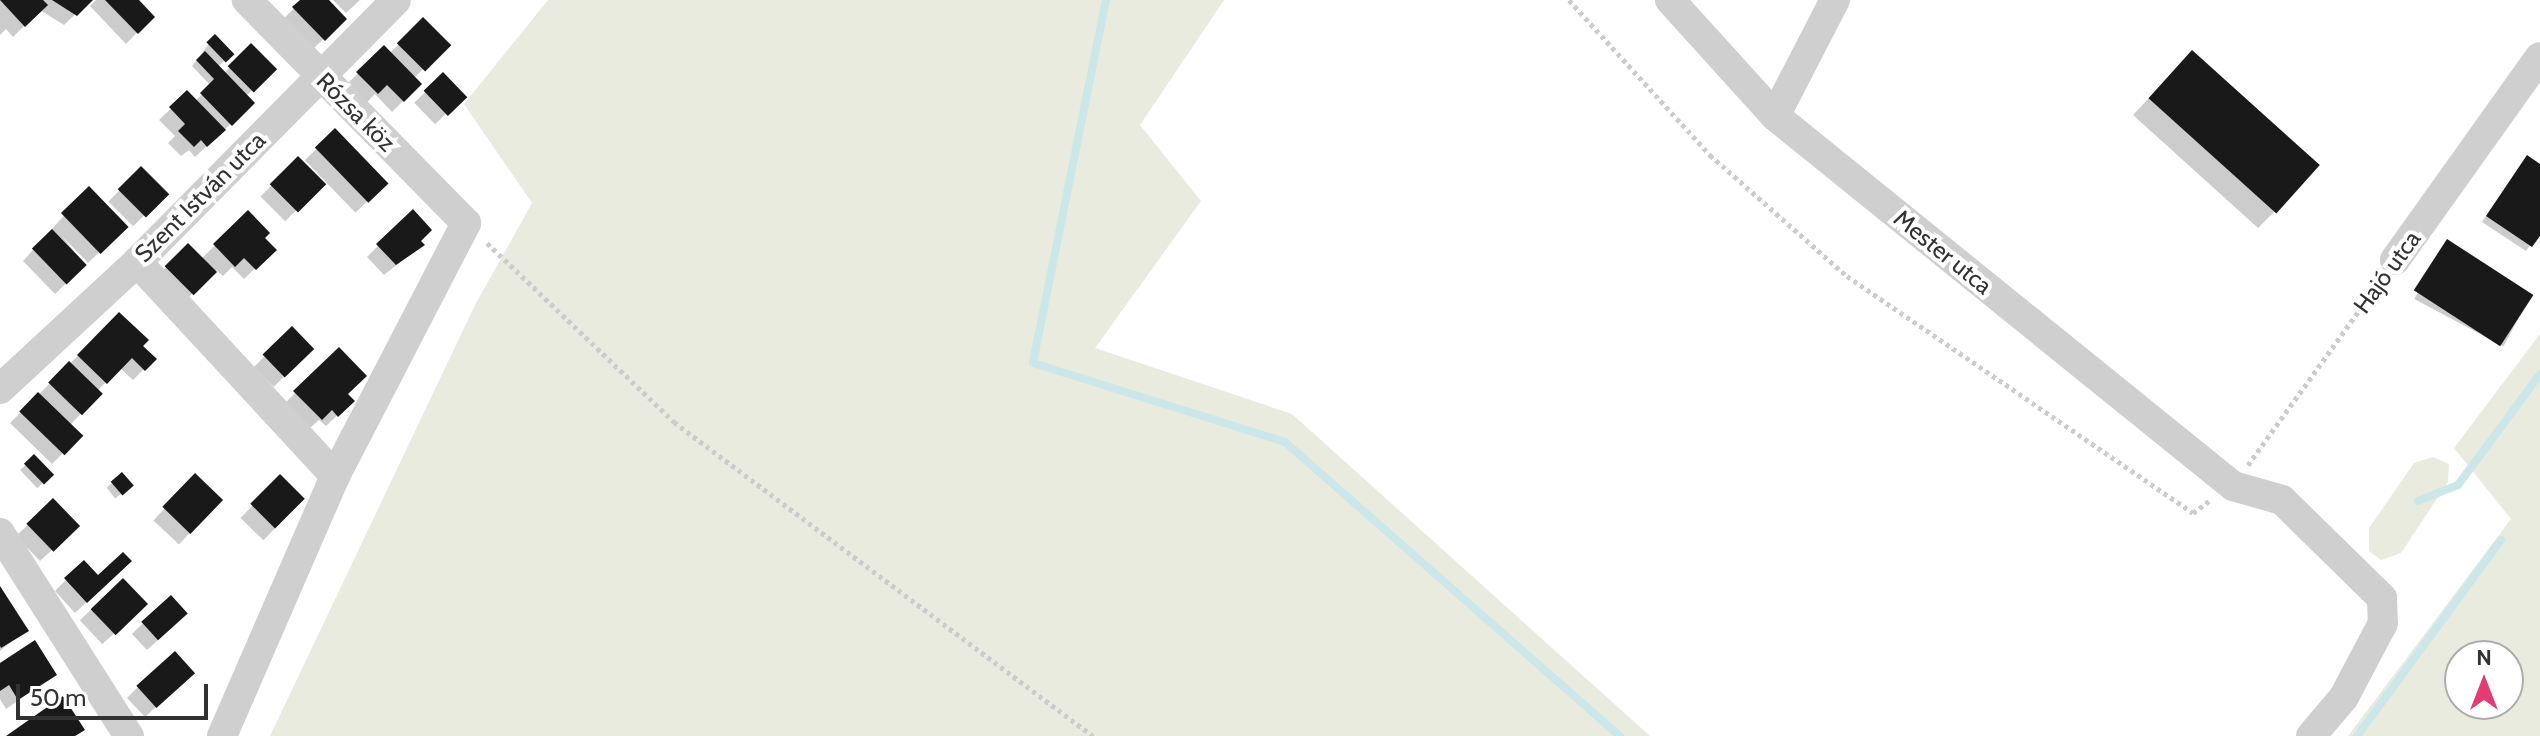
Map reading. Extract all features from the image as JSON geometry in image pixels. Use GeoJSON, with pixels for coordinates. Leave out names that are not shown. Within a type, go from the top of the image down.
{"type":"FeatureCollection","features":[{"type":"Feature","properties":{"kind":"street","name":"Rózsa köz"},"geometry":{"type":"LineString","coordinates":[[247,0],[466,223]]}},
{"type":"Feature","properties":{"kind":"street","name":"Szent István utca"},"geometry":{"type":"LineString","coordinates":[[0,389],[137,262],[396,0]]}},
{"type":"Feature","properties":{"kind":"street","name":"Mester utca"},"geometry":{"type":"LineString","coordinates":[[1670,0],[1775,116],[2233,486]]}},
{"type":"Feature","properties":{"kind":"street"},"geometry":{"type":"LineString","coordinates":[[1775,116],[1835,0]]}},
{"type":"Feature","properties":{"kind":"street","name":"Hajó utca"},"geometry":{"type":"LineString","coordinates":[[2395,260],[2540,57]]}},
{"type":"Feature","properties":{"kind":"street"},"geometry":{"type":"LineString","coordinates":[[222,736],[335,476],[466,223]]}},
{"type":"Feature","properties":{"kind":"street"},"geometry":{"type":"LineString","coordinates":[[137,262],[335,476]]}},
{"type":"Feature","properties":{"kind":"street"},"geometry":{"type":"LineString","coordinates":[[2233,486],[2282,500],[2382,598],[2383,623],[2344,697],[2311,736]]}},
{"type":"Feature","properties":{"kind":"street"},"geometry":{"type":"LineString","coordinates":[[0,533],[129,736]]}},
{"type":"Feature","properties":{"kind":"path"},"geometry":{"type":"LineString","coordinates":[[1569,0],[1710,155],[1847,276],[2193,513],[2233,486]]}},
{"type":"Feature","properties":{"kind":"path"},"geometry":{"type":"LineString","coordinates":[[466,223],[674,422],[1093,736]]}},
{"type":"Feature","properties":{"kind":"path","name":"Hajó utca"},"geometry":{"type":"LineString","coordinates":[[2233,486],[2395,260]]}},
{"type":"Feature","properties":{"kind":"shaded area"},"geometry":{"type":"Polygon","coordinates":[[[548,0],[1224,0],[1140,125],[1201,201],[1095,348],[1292,414],[1650,736],[270,736],[475,305],[532,203],[464,104],[548,0]]]}},
{"type":"Feature","properties":{"kind":"shaded area"},"geometry":{"type":"Polygon","coordinates":[[[2540,334],[2540,736],[2348,736],[2511,519],[2454,448],[2540,334]]]}},
{"type":"Feature","properties":{"kind":"shaded area"},"geometry":{"type":"Polygon","coordinates":[[[2433,457],[2449,464],[2448,482],[2401,553],[2381,560],[2369,551],[2369,528],[2414,463],[2433,457]]]}},
{"type":"Feature","properties":{"kind":"building"},"geometry":{"type":"Polygon","coordinates":[[[0,0],[43,0],[48,5],[25,27],[0,0]]]}},
{"type":"Feature","properties":{"kind":"building"},"geometry":{"type":"Polygon","coordinates":[[[52,0],[93,0],[77,16],[52,0]]]}},
{"type":"Feature","properties":{"kind":"building"},"geometry":{"type":"Polygon","coordinates":[[[105,0],[139,0],[155,17],[138,34],[105,0]]]}},
{"type":"Feature","properties":{"kind":"building"},"geometry":{"type":"Polygon","coordinates":[[[300,0],[329,0],[347,19],[325,41],[292,7],[300,0]]]}},
{"type":"Feature","properties":{"kind":"building"},"geometry":{"type":"Polygon","coordinates":[[[423,17],[451,45],[425,71],[397,43],[423,17]]]}},
{"type":"Feature","properties":{"kind":"building"},"geometry":{"type":"Polygon","coordinates":[[[215,34],[234,54],[226,62],[206,42],[215,34]]]}},
{"type":"Feature","properties":{"kind":"building"},"geometry":{"type":"Polygon","coordinates":[[[251,43],[277,69],[254,92],[228,66],[251,43]]]}},
{"type":"Feature","properties":{"kind":"building"},"geometry":{"type":"Polygon","coordinates":[[[384,45],[422,84],[404,102],[387,85],[378,94],[356,72],[384,45]]]}},
{"type":"Feature","properties":{"kind":"building"},"geometry":{"type":"Polygon","coordinates":[[[2192,50],[2320,165],[2276,213],[2149,98],[2192,50]]]}},
{"type":"Feature","properties":{"kind":"building"},"geometry":{"type":"Polygon","coordinates":[[[205,51],[255,103],[232,126],[200,93],[214,79],[196,60],[205,51]]]}},
{"type":"Feature","properties":{"kind":"building"},"geometry":{"type":"Polygon","coordinates":[[[443,72],[467,97],[448,116],[424,91],[443,72]]]}},
{"type":"Feature","properties":{"kind":"building"},"geometry":{"type":"Polygon","coordinates":[[[187,90],[226,130],[207,147],[201,140],[194,147],[178,131],[185,124],[169,107],[187,90]]]}},
{"type":"Feature","properties":{"kind":"building"},"geometry":{"type":"Polygon","coordinates":[[[335,128],[388,183],[368,203],[315,147],[335,128]]]}},
{"type":"Feature","properties":{"kind":"building"},"geometry":{"type":"Polygon","coordinates":[[[2527,155],[2540,164],[2540,236],[2532,247],[2486,216],[2527,155]]]}},
{"type":"Feature","properties":{"kind":"building"},"geometry":{"type":"Polygon","coordinates":[[[298,156],[326,184],[298,213],[270,184],[298,156]]]}},
{"type":"Feature","properties":{"kind":"building"},"geometry":{"type":"Polygon","coordinates":[[[141,166],[169,194],[146,218],[118,189],[141,166]]]}},
{"type":"Feature","properties":{"kind":"building"},"geometry":{"type":"Polygon","coordinates":[[[89,186],[129,227],[101,254],[61,213],[89,186]]]}},
{"type":"Feature","properties":{"kind":"building"},"geometry":{"type":"Polygon","coordinates":[[[413,209],[432,230],[421,241],[425,245],[396,265],[376,244],[413,209]]]}},
{"type":"Feature","properties":{"kind":"building"},"geometry":{"type":"Polygon","coordinates":[[[248,210],[270,233],[265,238],[277,250],[256,270],[244,258],[235,267],[213,244],[248,210]]]}},
{"type":"Feature","properties":{"kind":"building"},"geometry":{"type":"Polygon","coordinates":[[[52,229],[87,265],[67,284],[32,248],[52,229]]]}},
{"type":"Feature","properties":{"kind":"building"},"geometry":{"type":"Polygon","coordinates":[[[2447,239],[2533,295],[2500,346],[2414,290],[2447,239]]]}},
{"type":"Feature","properties":{"kind":"building"},"geometry":{"type":"Polygon","coordinates":[[[188,243],[217,272],[194,295],[165,266],[188,243]]]}},
{"type":"Feature","properties":{"kind":"building"},"geometry":{"type":"Polygon","coordinates":[[[119,312],[149,340],[143,346],[157,359],[145,371],[132,358],[107,384],[77,355],[119,312]]]}},
{"type":"Feature","properties":{"kind":"building"},"geometry":{"type":"Polygon","coordinates":[[[292,326],[314,349],[285,377],[263,354],[292,326]]]}},
{"type":"Feature","properties":{"kind":"building"},"geometry":{"type":"Polygon","coordinates":[[[339,347],[367,376],[348,394],[355,401],[338,417],[332,410],[322,420],[293,391],[339,347]]]}},
{"type":"Feature","properties":{"kind":"building"},"geometry":{"type":"Polygon","coordinates":[[[69,361],[103,394],[82,415],[48,383],[69,361]]]}},
{"type":"Feature","properties":{"kind":"building"},"geometry":{"type":"Polygon","coordinates":[[[38,392],[83,436],[65,455],[19,411],[38,392]]]}},
{"type":"Feature","properties":{"kind":"building"},"geometry":{"type":"Polygon","coordinates":[[[34,454],[54,475],[44,485],[24,464],[34,454]]]}},
{"type":"Feature","properties":{"kind":"building"},"geometry":{"type":"Polygon","coordinates":[[[122,472],[134,486],[122,495],[111,482],[122,472]]]}},
{"type":"Feature","properties":{"kind":"building"},"geometry":{"type":"Polygon","coordinates":[[[195,473],[223,500],[190,534],[162,507],[195,473]]]}},
{"type":"Feature","properties":{"kind":"building"},"geometry":{"type":"Polygon","coordinates":[[[280,474],[305,499],[275,528],[250,504],[280,474]]]}},
{"type":"Feature","properties":{"kind":"building"},"geometry":{"type":"Polygon","coordinates":[[[53,498],[80,526],[53,552],[26,524],[53,498]]]}},
{"type":"Feature","properties":{"kind":"building"},"geometry":{"type":"Polygon","coordinates":[[[123,552],[132,561],[87,603],[64,578],[84,560],[98,575],[123,552]]]}},
{"type":"Feature","properties":{"kind":"building"},"geometry":{"type":"Polygon","coordinates":[[[123,578],[148,604],[116,635],[91,609],[123,578]]]}},
{"type":"Feature","properties":{"kind":"building"},"geometry":{"type":"Polygon","coordinates":[[[0,586],[29,631],[1,648],[0,646],[0,586]]]}},
{"type":"Feature","properties":{"kind":"building"},"geometry":{"type":"Polygon","coordinates":[[[171,595],[188,614],[158,640],[141,622],[171,595]]]}},
{"type":"Feature","properties":{"kind":"building"},"geometry":{"type":"Polygon","coordinates":[[[35,640],[57,675],[18,700],[9,685],[0,691],[0,663],[35,640]]]}},
{"type":"Feature","properties":{"kind":"building"},"geometry":{"type":"Polygon","coordinates":[[[175,651],[195,673],[156,708],[136,686],[175,651]]]}},
{"type":"Feature","properties":{"kind":"building"},"geometry":{"type":"Polygon","coordinates":[[[63,696],[85,730],[75,736],[6,736],[63,696]]]}},
{"type":"Feature","properties":{"kind":"waterway"},"geometry":{"type":"LineString","coordinates":[[1106,0],[1033,363],[1285,442],[1620,736]]}},
{"type":"Feature","properties":{"kind":"waterway"},"geometry":{"type":"LineString","coordinates":[[2418,501],[2458,485],[2540,374]]}},
{"type":"Feature","properties":{"kind":"waterway"},"geometry":{"type":"LineString","coordinates":[[2357,736],[2501,540]]}}]}
